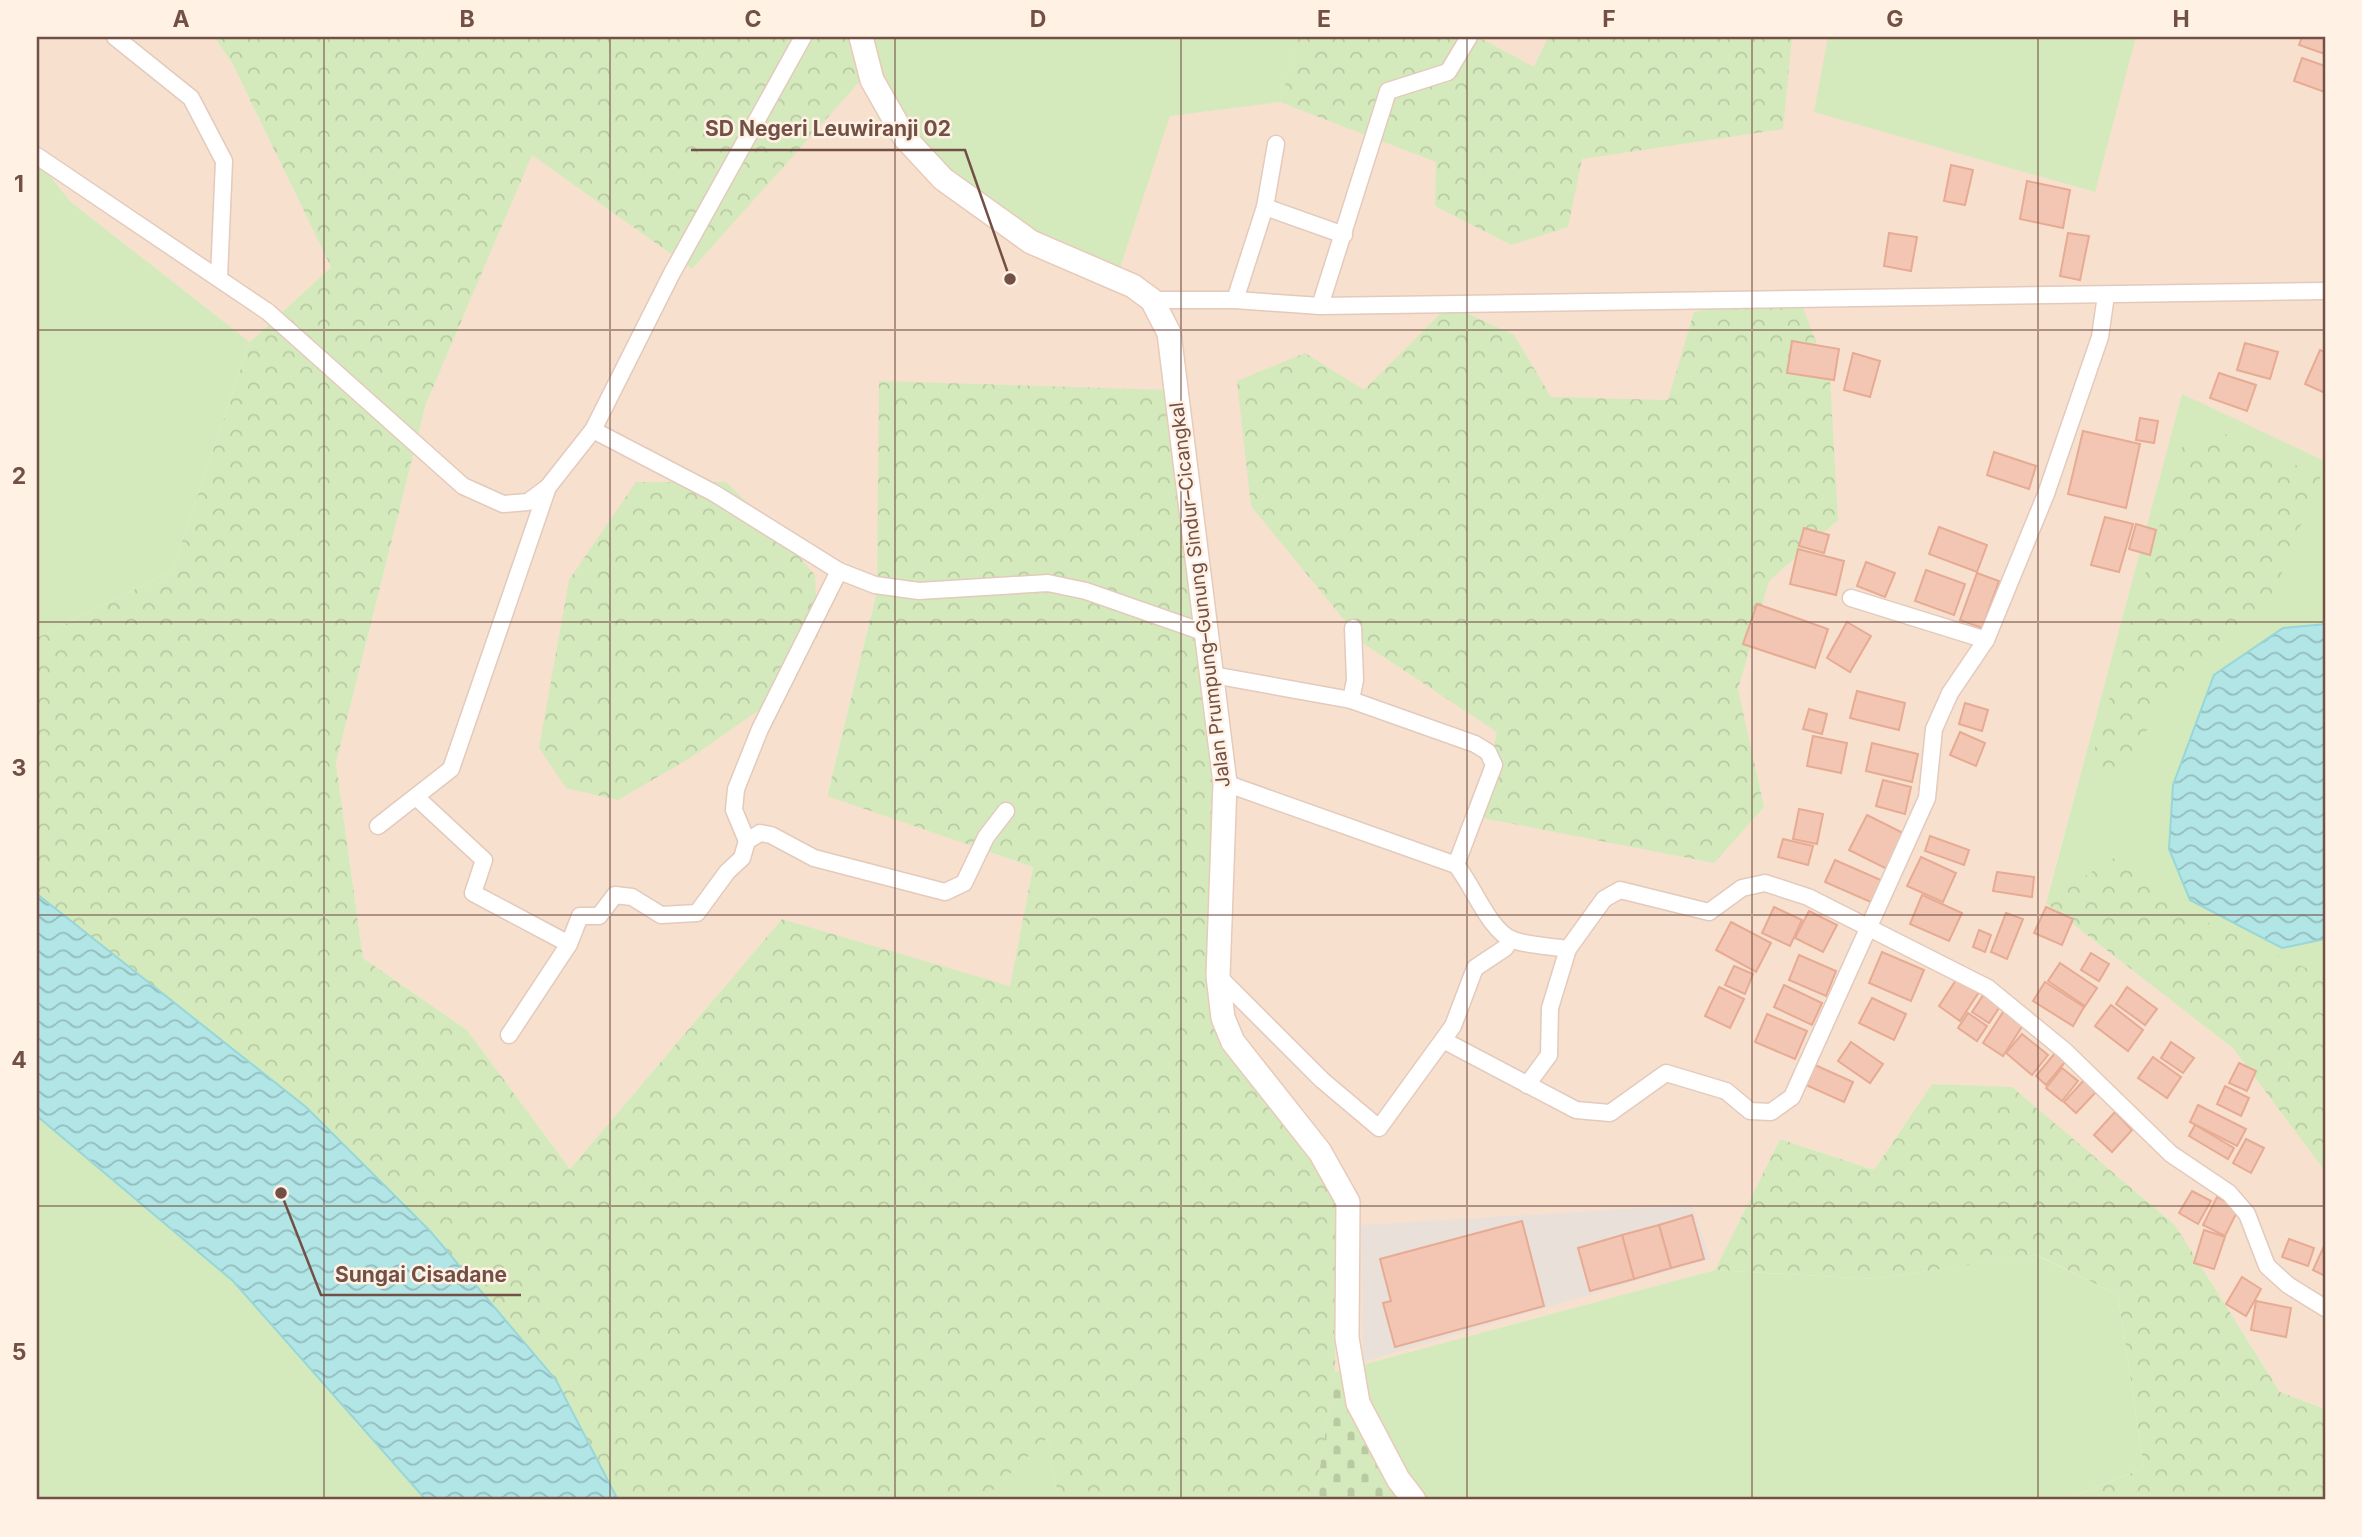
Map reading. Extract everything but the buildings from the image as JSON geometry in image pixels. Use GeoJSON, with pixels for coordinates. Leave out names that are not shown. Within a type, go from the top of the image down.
{"type":"FeatureCollection","features":[{"type":"Feature","properties":{"kind":"main road"},"geometry":{"type":"LineString","coordinates":[[861,37],[872,79],[905,138],[943,179],[1031,242],[1133,286],[1152,300]]}},
{"type":"Feature","properties":{"kind":"main road","name":"Jalan Prumpung–Gunung Sindur–Cicangkal"},"geometry":{"type":"LineString","coordinates":[[1152,300],[1169,333],[1225,783],[1218,976],[1223,1018],[1233,1042],[1320,1152],[1348,1202],[1347,1338],[1357,1403],[1398,1479],[1414,1500]]}},
{"type":"Feature","properties":{"kind":"street"},"geometry":{"type":"LineString","coordinates":[[116,37],[191,98],[224,161],[219,278]]}},
{"type":"Feature","properties":{"kind":"street"},"geometry":{"type":"LineString","coordinates":[[37,156],[268,312],[463,486],[503,504],[528,502],[548,487],[593,430],[672,273],[803,37]]}},
{"type":"Feature","properties":{"kind":"street"},"geometry":{"type":"LineString","coordinates":[[1320,306],[1344,235],[1361,169],[1388,91],[1448,72],[1469,37]]}},
{"type":"Feature","properties":{"kind":"street"},"geometry":{"type":"LineString","coordinates":[[1236,300],[1265,207],[1276,144]]}},
{"type":"Feature","properties":{"kind":"street"},"geometry":{"type":"LineString","coordinates":[[1265,207],[1344,235]]}},
{"type":"Feature","properties":{"kind":"street"},"geometry":{"type":"LineString","coordinates":[[1152,300],[1236,300],[1320,306],[2325,291]]}},
{"type":"Feature","properties":{"kind":"street"},"geometry":{"type":"LineString","coordinates":[[1443,1040],[1576,1110],[1610,1114],[1666,1073],[1726,1091],[1750,1111],[1771,1112],[1792,1097],[1927,798],[1934,729],[1950,694],[1986,639],[2046,494],[2100,337],[2106,295]]}},
{"type":"Feature","properties":{"kind":"street"},"geometry":{"type":"LineString","coordinates":[[593,430],[713,493],[839,571],[875,585],[919,591],[1048,583],[1086,591],[1206,633]]}},
{"type":"Feature","properties":{"kind":"street"},"geometry":{"type":"LineString","coordinates":[[378,826],[452,769],[548,487]]}},
{"type":"Feature","properties":{"kind":"street"},"geometry":{"type":"LineString","coordinates":[[509,1035],[569,944],[580,916],[599,916],[615,895],[632,897],[661,915],[697,913],[727,872],[742,858],[747,841],[734,810],[736,789],[760,729],[839,571]]}},
{"type":"Feature","properties":{"kind":"street"},"geometry":{"type":"LineString","coordinates":[[1851,598],[1986,639]]}},
{"type":"Feature","properties":{"kind":"street"},"geometry":{"type":"LineString","coordinates":[[1351,700],[1355,680],[1353,628]]}},
{"type":"Feature","properties":{"kind":"street"},"geometry":{"type":"LineString","coordinates":[[1213,675],[1351,700],[1475,744],[1488,752],[1494,765],[1457,865]]}},
{"type":"Feature","properties":{"kind":"street"},"geometry":{"type":"LineString","coordinates":[[1225,783],[1457,865],[1470,881],[1486,914],[1511,939],[1569,949]]}},
{"type":"Feature","properties":{"kind":"street"},"geometry":{"type":"LineString","coordinates":[[416,797],[484,860],[472,893],[569,944]]}},
{"type":"Feature","properties":{"kind":"street"},"geometry":{"type":"LineString","coordinates":[[747,841],[760,833],[771,835],[814,858],[945,892],[964,884],[986,837],[1006,811]]}},
{"type":"Feature","properties":{"kind":"street"},"geometry":{"type":"LineString","coordinates":[[1527,1084],[1549,1055],[1550,1009],[1569,949],[1604,899],[1620,890],[1709,912],[1742,888],[1765,883],[1808,897],[1988,988],[2065,1051],[2171,1154],[2229,1193],[2247,1214],[2267,1266],[2288,1285],[2325,1308]]}},
{"type":"Feature","properties":{"kind":"street"},"geometry":{"type":"LineString","coordinates":[[1218,976],[1322,1080],[1379,1128],[1453,1026],[1475,968],[1505,948],[1511,939]]}},
{"type":"Feature","properties":{"kind":"shaded area"},"geometry":{"type":"Polygon","coordinates":[[[37,37],[214,37],[232,63],[331,267],[250,342],[71,202],[37,160],[37,37]]]}},
{"type":"Feature","properties":{"kind":"shaded area"},"geometry":{"type":"Polygon","coordinates":[[[855,37],[2325,37],[2325,461],[2182,395],[2046,902],[2233,1048],[2325,1171],[2325,1409],[2280,1392],[2175,1225],[2012,1088],[1932,1084],[1874,1170],[1780,1139],[1715,1270],[1335,1372],[1338,1213],[877,591],[827,795],[1033,867],[1010,987],[782,919],[570,1169],[467,1030],[363,958],[336,763],[426,404],[532,154],[692,269],[855,37]]]}},
{"type":"Feature","properties":{"kind":"shaded area"},"geometry":{"type":"Polygon","coordinates":[[[1692,1205],[1710,1259],[1363,1362],[1361,1225],[1692,1205]]]}},
{"type":"Feature","properties":{"kind":"green space"},"geometry":{"type":"Polygon","coordinates":[[[214,37],[855,37],[860,81],[692,269],[532,155],[426,404],[336,763],[363,958],[467,1030],[570,1169],[782,919],[1010,986],[1033,867],[827,796],[877,591],[879,381],[1168,390],[1216,748],[1218,1012],[1319,1137],[1338,1213],[1335,1372],[1315,1500],[1059,1500],[1047,1438],[983,1500],[618,1500],[556,1380],[306,1107],[37,894],[37,638],[172,571],[250,342],[331,267],[232,63],[214,37]]]}},
{"type":"Feature","properties":{"kind":"green space"},"geometry":{"type":"Polygon","coordinates":[[[855,37],[1299,37],[1280,102],[1170,116],[1115,283],[955,202],[888,138],[860,81],[855,37]]]}},
{"type":"Feature","properties":{"kind":"green space"},"geometry":{"type":"Polygon","coordinates":[[[1299,37],[1478,37],[1534,67],[1548,37],[1792,37],[1783,129],[1582,159],[1568,227],[1511,245],[1435,206],[1436,162],[1280,102],[1299,37]]]}},
{"type":"Feature","properties":{"kind":"green space"},"geometry":{"type":"Polygon","coordinates":[[[1828,37],[2136,37],[2095,192],[1814,112],[1828,37]]]}},
{"type":"Feature","properties":{"kind":"green space"},"geometry":{"type":"Polygon","coordinates":[[[37,160],[71,202],[250,342],[172,571],[37,638],[37,160]]]}},
{"type":"Feature","properties":{"kind":"green space"},"geometry":{"type":"Polygon","coordinates":[[[1798,295],[1830,378],[1838,520],[1769,581],[1738,689],[1764,807],[1714,863],[1478,817],[1497,732],[1364,644],[1251,506],[1237,381],[1305,353],[1364,390],[1449,305],[1514,335],[1551,397],[1668,400],[1694,312],[1798,295]]]}},
{"type":"Feature","properties":{"kind":"green space"},"geometry":{"type":"Polygon","coordinates":[[[2182,394],[2325,461],[2325,1171],[2233,1048],[2046,903],[2182,394]]]}},
{"type":"Feature","properties":{"kind":"green space"},"geometry":{"type":"Polygon","coordinates":[[[2225,434],[2321,476],[2269,604],[2182,672],[2118,778],[2088,772],[2185,437],[2225,434]]]}},
{"type":"Feature","properties":{"kind":"green space"},"geometry":{"type":"Polygon","coordinates":[[[636,482],[726,482],[772,526],[815,575],[818,636],[766,705],[690,758],[618,800],[566,788],[539,748],[569,580],[636,482]]]}},
{"type":"Feature","properties":{"kind":"green space"},"geometry":{"type":"Polygon","coordinates":[[[2112,858],[2149,875],[2179,909],[2325,977],[2325,1171],[2233,1048],[2046,903],[2112,858]]]}},
{"type":"Feature","properties":{"kind":"green space"},"geometry":{"type":"Polygon","coordinates":[[[1932,1084],[2012,1087],[2175,1225],[2280,1392],[2325,1409],[2325,1500],[2071,1500],[2074,1496],[2144,1468],[2118,1295],[2037,1255],[1874,1279],[1715,1270],[1780,1139],[1874,1170],[1932,1084]]]}},
{"type":"Feature","properties":{"kind":"green space"},"geometry":{"type":"Polygon","coordinates":[[[37,1116],[233,1281],[426,1500],[37,1500],[37,1116]]]}},
{"type":"Feature","properties":{"kind":"green space"},"geometry":{"type":"Polygon","coordinates":[[[2036,1255],[2118,1295],[2144,1468],[2074,1496],[2071,1500],[1315,1500],[1335,1372],[1715,1270],[1874,1279],[2036,1255]]]}},
{"type":"Feature","properties":{"kind":"green space"},"geometry":{"type":"Polygon","coordinates":[[[1335,1372],[1389,1464],[1418,1500],[1315,1500],[1335,1372]]]}},
{"type":"Feature","properties":{"kind":"green space"},"geometry":{"type":"Polygon","coordinates":[[[1047,1437],[1059,1500],[983,1500],[1047,1437]]]}},
{"type":"Feature","properties":{"kind":"water"},"geometry":{"type":"Polygon","coordinates":[[[2325,624],[2325,939],[2282,948],[2190,900],[2169,849],[2173,785],[2214,675],[2283,628],[2325,624]]]}},
{"type":"Feature","properties":{"kind":"water"},"geometry":{"type":"Polygon","coordinates":[[[37,894],[306,1107],[430,1231],[556,1380],[618,1500],[426,1500],[233,1281],[37,1116],[37,894]]]}},
{"type":"Feature","properties":{"kind":"place","name":"SD Negeri Leuwiranji 02"},"geometry":{"type":"Point","coordinates":[1010,279]}},
{"type":"Feature","properties":{"kind":"place","name":"Sungai Cisadane"},"geometry":{"type":"Point","coordinates":[281,1193]}}]}
